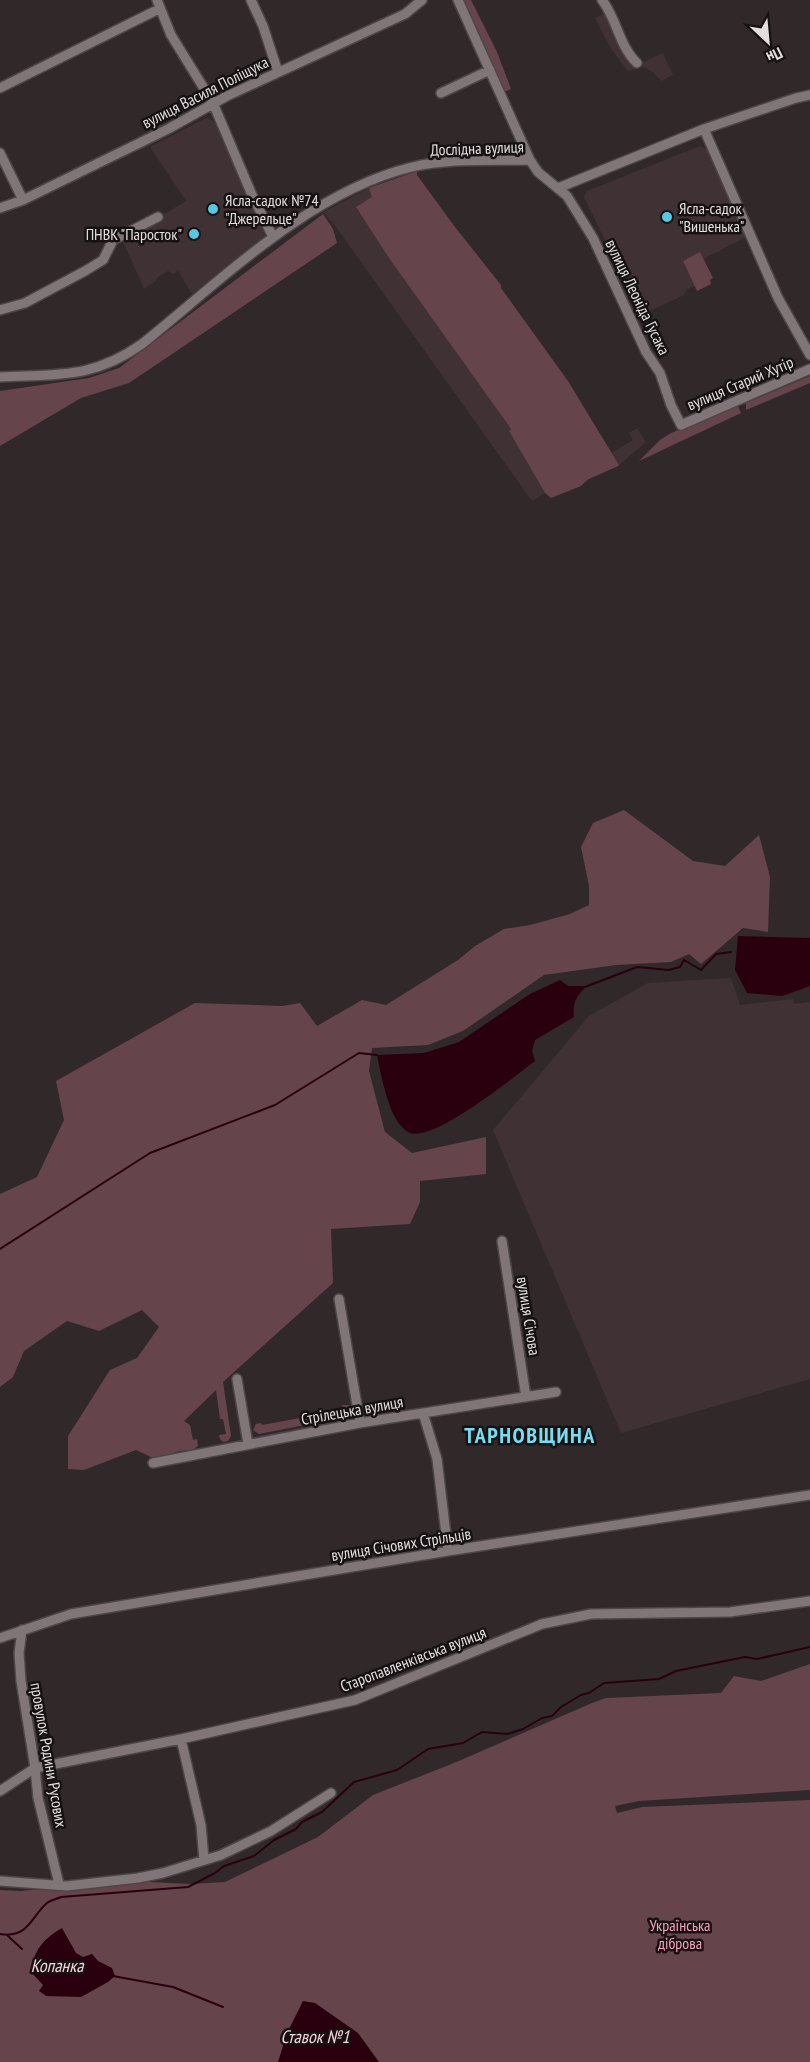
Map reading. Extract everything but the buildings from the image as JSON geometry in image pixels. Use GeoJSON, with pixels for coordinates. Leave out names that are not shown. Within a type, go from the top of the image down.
{"type":"FeatureCollection","features":[{"type":"Feature","properties":{"kind":"street"},"geometry":{"type":"LineString","coordinates":[[251,0],[263,26],[278,72]]}},
{"type":"Feature","properties":{"kind":"street","name":"вулиця Василя Поліщука"},"geometry":{"type":"LineString","coordinates":[[0,208],[23,200],[278,72],[405,14],[422,0]]}},
{"type":"Feature","properties":{"kind":"street"},"geometry":{"type":"LineString","coordinates":[[458,0],[530,160]]}},
{"type":"Feature","properties":{"kind":"street"},"geometry":{"type":"LineString","coordinates":[[602,0],[613,15],[629,53],[637,63]]}},
{"type":"Feature","properties":{"kind":"street"},"geometry":{"type":"LineString","coordinates":[[0,88],[158,4],[171,34],[213,104],[252,195],[273,237]]}},
{"type":"Feature","properties":{"kind":"street"},"geometry":{"type":"LineString","coordinates":[[441,93],[490,70]]}},
{"type":"Feature","properties":{"kind":"street"},"geometry":{"type":"LineString","coordinates":[[558,188],[704,129],[810,95]]}},
{"type":"Feature","properties":{"kind":"street"},"geometry":{"type":"LineString","coordinates":[[704,129],[778,298],[810,355]]}},
{"type":"Feature","properties":{"kind":"street"},"geometry":{"type":"LineString","coordinates":[[0,153],[23,200]]}},
{"type":"Feature","properties":{"kind":"street","name":"Дослідна вулиця"},"geometry":{"type":"LineString","coordinates":[[0,377],[84,372],[118,359],[150,338],[273,237],[348,192],[400,171],[452,161],[530,160],[538,171],[558,188]]}},
{"type":"Feature","properties":{"kind":"street","name":"вулиця Леоніда Гусака"},"geometry":{"type":"LineString","coordinates":[[558,188],[567,196],[601,252],[650,359],[660,373],[681,425]]}},
{"type":"Feature","properties":{"kind":"street"},"geometry":{"type":"LineString","coordinates":[[0,310],[25,303],[85,271],[103,260],[113,240],[158,217]]}},
{"type":"Feature","properties":{"kind":"street","name":"вулиця Старий Хутір"},"geometry":{"type":"LineString","coordinates":[[681,425],[810,369]]}},
{"type":"Feature","properties":{"kind":"street","name":"вулиця Січова"},"geometry":{"type":"LineString","coordinates":[[502,1241],[526,1396]]}},
{"type":"Feature","properties":{"kind":"street"},"geometry":{"type":"LineString","coordinates":[[339,1299],[360,1423]]}},
{"type":"Feature","properties":{"kind":"street"},"geometry":{"type":"LineString","coordinates":[[237,1379],[248,1444]]}},
{"type":"Feature","properties":{"kind":"street","name":"Стрілецька вулиця"},"geometry":{"type":"LineString","coordinates":[[153,1463],[360,1423],[556,1392]]}},
{"type":"Feature","properties":{"kind":"street"},"geometry":{"type":"LineString","coordinates":[[423,1413],[437,1459],[448,1551]]}},
{"type":"Feature","properties":{"kind":"street","name":"вулиця Січових Стрільців"},"geometry":{"type":"LineString","coordinates":[[0,1638],[71,1614],[448,1551],[810,1495]]}},
{"type":"Feature","properties":{"kind":"street","name":"Старопавленківська вулиця"},"geometry":{"type":"LineString","coordinates":[[0,1791],[35,1768],[181,1739],[355,1700],[542,1624],[591,1614],[730,1612],[810,1601]]}},
{"type":"Feature","properties":{"kind":"street","name":"провулок Родини Русових"},"geometry":{"type":"LineString","coordinates":[[22,1630],[19,1653],[21,1681],[38,1798],[59,1884]]}},
{"type":"Feature","properties":{"kind":"street"},"geometry":{"type":"LineString","coordinates":[[181,1739],[201,1825],[204,1860]]}},
{"type":"Feature","properties":{"kind":"street"},"geometry":{"type":"LineString","coordinates":[[0,1881],[67,1886],[163,1873],[221,1855],[270,1831],[331,1793]]}},
{"type":"Feature","properties":{"kind":"shaded area"},"geometry":{"type":"Polygon","coordinates":[[[607,12],[636,65],[663,53],[673,75],[661,81],[653,72],[642,66],[627,70],[610,47],[595,18],[607,12]]]}},
{"type":"Feature","properties":{"kind":"shaded area","name":"Ясла-садок №74 \"Джерельце\""},"geometry":{"type":"Polygon","coordinates":[[[206,118],[217,125],[265,236],[192,294],[178,271],[173,274],[168,271],[144,289],[122,239],[186,201],[150,147],[206,118]]]}},
{"type":"Feature","properties":{"kind":"shaded area","name":"Ясла-садок \"Вишенька\""},"geometry":{"type":"Polygon","coordinates":[[[700,146],[711,151],[748,236],[703,259],[700,253],[683,261],[695,286],[686,290],[684,295],[641,315],[584,197],[587,191],[700,146]]]}},
{"type":"Feature","properties":{"kind":"shaded area"},"geometry":{"type":"Polygon","coordinates":[[[369,188],[373,197],[356,208],[511,429],[509,431],[545,493],[532,501],[324,212],[369,188]]]}},
{"type":"Feature","properties":{"kind":"shaded area"},"geometry":{"type":"Polygon","coordinates":[[[637,428],[646,442],[619,465],[612,453],[633,440],[629,433],[637,428]]]}},
{"type":"Feature","properties":{"kind":"shaded area"},"geometry":{"type":"Polygon","coordinates":[[[731,978],[740,1005],[793,999],[794,1004],[810,1002],[810,1379],[621,1433],[493,1130],[589,1016],[648,983],[731,978]]]}},
{"type":"Feature","properties":{"kind":"green space"},"geometry":{"type":"Polygon","coordinates":[[[462,0],[471,0],[497,52],[511,89],[504,92],[462,0]]]}},
{"type":"Feature","properties":{"kind":"green space"},"geometry":{"type":"Polygon","coordinates":[[[417,171],[417,175],[501,285],[568,381],[618,466],[587,480],[581,486],[551,498],[545,493],[509,431],[511,429],[389,258],[356,207],[372,197],[369,188],[417,171]]]}},
{"type":"Feature","properties":{"kind":"green space"},"geometry":{"type":"Polygon","coordinates":[[[323,214],[333,229],[337,243],[129,383],[81,398],[0,446],[0,391],[89,378],[119,368],[323,214]]]}},
{"type":"Feature","properties":{"kind":"green space"},"geometry":{"type":"Polygon","coordinates":[[[700,252],[713,278],[710,280],[711,284],[697,291],[683,261],[700,252]]]}},
{"type":"Feature","properties":{"kind":"green space"},"geometry":{"type":"Polygon","coordinates":[[[810,376],[810,383],[746,410],[746,403],[810,376]]]}},
{"type":"Feature","properties":{"kind":"green space"},"geometry":{"type":"Polygon","coordinates":[[[738,406],[741,413],[639,461],[660,440],[671,433],[738,406]]]}},
{"type":"Feature","properties":{"kind":"green space"},"geometry":{"type":"Polygon","coordinates":[[[624,810],[693,861],[725,866],[759,835],[770,877],[768,932],[743,928],[701,964],[689,954],[671,962],[616,965],[544,975],[463,1031],[428,1045],[372,1048],[369,1071],[385,1132],[412,1153],[486,1137],[486,1174],[420,1181],[420,1202],[410,1224],[331,1229],[333,1283],[223,1382],[231,1436],[228,1441],[223,1442],[219,1435],[226,1434],[223,1419],[220,1419],[216,1390],[184,1421],[190,1425],[193,1440],[197,1439],[198,1446],[193,1450],[173,1453],[153,1463],[153,1458],[136,1450],[84,1470],[68,1469],[68,1436],[110,1370],[137,1358],[159,1327],[142,1310],[99,1331],[67,1321],[24,1351],[13,1377],[0,1387],[0,1194],[37,1177],[64,1120],[56,1081],[195,1003],[282,1006],[300,1003],[317,1026],[362,1000],[386,1005],[504,929],[530,925],[570,914],[589,905],[589,886],[581,847],[593,823],[624,810]]]}},
{"type":"Feature","properties":{"kind":"green space"},"geometry":{"type":"Polygon","coordinates":[[[342,1405],[349,1405],[353,1412],[351,1416],[259,1434],[253,1430],[256,1424],[261,1423],[262,1425],[343,1410],[342,1405]]]}},
{"type":"Feature","properties":{"kind":"green space","name":"Українська діброва"},"geometry":{"type":"Polygon","coordinates":[[[810,1664],[810,1790],[639,1801],[615,1806],[617,1813],[642,1807],[810,1800],[810,2062],[0,2062],[0,1890],[20,1891],[130,1881],[190,1884],[225,1882],[318,1837],[373,1795],[454,1763],[592,1703],[606,1698],[721,1693],[734,1676],[761,1681],[810,1664]]]}},
{"type":"Feature","properties":{"kind":"water"},"geometry":{"type":"Polygon","coordinates":[[[738,936],[810,938],[810,986],[782,996],[747,993],[735,970],[738,936]]]}},
{"type":"Feature","properties":{"kind":"water"},"geometry":{"type":"Polygon","coordinates":[[[560,980],[568,986],[587,986],[576,1000],[574,1017],[535,1040],[532,1051],[535,1061],[473,1106],[436,1128],[421,1133],[410,1133],[403,1128],[387,1098],[377,1055],[424,1053],[459,1042],[530,994],[560,980]]]}},
{"type":"Feature","properties":{"kind":"water","name":"Копанка"},"geometry":{"type":"Polygon","coordinates":[[[62,1928],[76,1953],[83,1957],[92,1954],[98,1961],[112,1968],[115,1976],[81,1997],[46,1996],[39,1991],[43,1985],[31,1972],[37,1951],[50,1936],[62,1928]]]}},
{"type":"Feature","properties":{"kind":"water","name":"Ставок №1"},"geometry":{"type":"Polygon","coordinates":[[[303,2001],[315,2003],[358,2033],[379,2062],[278,2062],[287,2033],[303,2001]]]}},
{"type":"Feature","properties":{"kind":"waterway"},"geometry":{"type":"LineString","coordinates":[[585,987],[637,967],[669,970],[680,967],[684,960],[701,970],[716,954],[731,952]]}},
{"type":"Feature","properties":{"kind":"waterway"},"geometry":{"type":"LineString","coordinates":[[0,1249],[150,1153],[275,1105],[359,1053],[377,1055]]}},
{"type":"Feature","properties":{"kind":"waterway"},"geometry":{"type":"LineString","coordinates":[[0,1934],[10,1935],[24,1930],[47,1903],[61,1897],[188,1887],[224,1866],[254,1856],[274,1840],[322,1812],[354,1782],[397,1770],[428,1749],[463,1743],[482,1732],[507,1734],[523,1729],[542,1718],[552,1716],[561,1707],[604,1683],[659,1679],[676,1671],[745,1657],[757,1659],[810,1647]]}},
{"type":"Feature","properties":{"kind":"waterway"},"geometry":{"type":"LineString","coordinates":[[8,1936],[22,1949]]}},
{"type":"Feature","properties":{"kind":"waterway"},"geometry":{"type":"LineString","coordinates":[[113,1976],[173,1987],[223,2007]]}},
{"type":"Feature","properties":{"kind":"place","name":"Ясла-садок №74 \"Джерельце\""},"geometry":{"type":"Point","coordinates":[213,209]}},
{"type":"Feature","properties":{"kind":"place","name":"Ясла-садок \"Вишенька\""},"geometry":{"type":"Point","coordinates":[667,217]}},
{"type":"Feature","properties":{"kind":"place","name":"ПНВК \"Паросток\""},"geometry":{"type":"Point","coordinates":[194,234]}},
{"type":"Feature","properties":{"kind":"district","name":"ТАРНОВЩИНА"},"geometry":{"type":"Point","coordinates":[530,1435]}}]}
